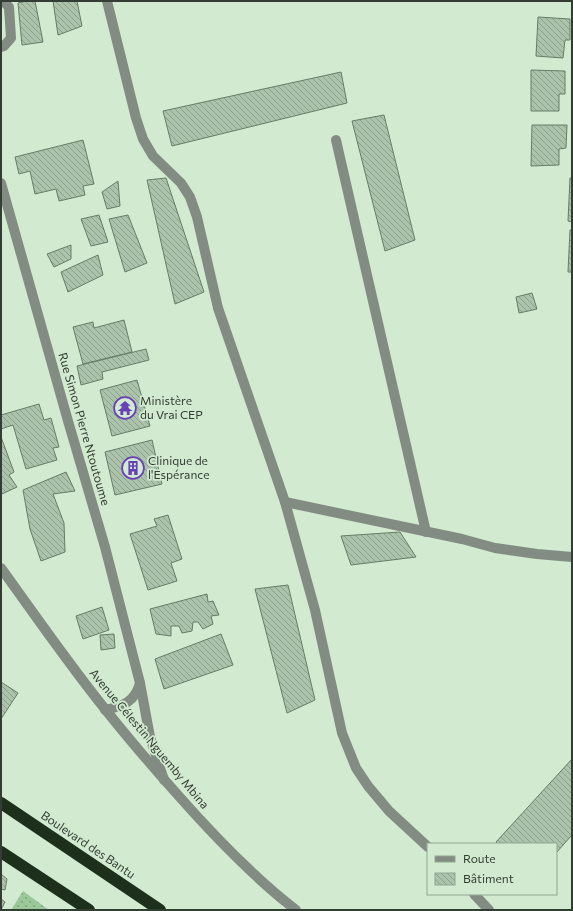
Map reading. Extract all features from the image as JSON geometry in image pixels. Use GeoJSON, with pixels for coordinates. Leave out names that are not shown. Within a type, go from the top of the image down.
{"type":"FeatureCollection","features":[{"type":"Feature","properties":{"kind":"highway","name":"Boulevard des Bantu"},"geometry":{"type":"LineString","coordinates":[[2,801],[160,910]]}},
{"type":"Feature","properties":{"kind":"highway"},"geometry":{"type":"LineString","coordinates":[[1,852],[89,910]]}},
{"type":"Feature","properties":{"kind":"street"},"geometry":{"type":"LineString","coordinates":[[1,47],[4,46],[11,38],[9,7],[3,1]]}},
{"type":"Feature","properties":{"kind":"street"},"geometry":{"type":"LineString","coordinates":[[107,1],[136,118],[143,139],[153,156],[181,183],[190,197],[197,217],[218,308],[285,502],[315,610],[342,733],[356,768],[368,786],[389,811],[427,846]]}},
{"type":"Feature","properties":{"kind":"street"},"geometry":{"type":"LineString","coordinates":[[336,140],[426,532]]}},
{"type":"Feature","properties":{"kind":"street","name":"Rue Simon Pierre Ntoutoume"},"geometry":{"type":"LineString","coordinates":[[1,183],[105,547],[140,683],[150,738],[164,780]]}},
{"type":"Feature","properties":{"kind":"street"},"geometry":{"type":"LineString","coordinates":[[285,502],[462,539],[495,548],[572,557]]}},
{"type":"Feature","properties":{"kind":"street","name":"Avenue Célestin Nguemby Mbina"},"geometry":{"type":"LineString","coordinates":[[1,568],[105,710],[164,780],[200,821],[245,867],[296,910]]}},
{"type":"Feature","properties":{"kind":"street"},"geometry":{"type":"LineString","coordinates":[[105,710],[124,706],[138,692],[140,683]]}},
{"type":"Feature","properties":{"kind":"street"},"geometry":{"type":"LineString","coordinates":[[475,895],[489,910]]}},
{"type":"Feature","properties":{"kind":"green space"},"geometry":{"type":"Polygon","coordinates":[[[23,891],[49,910],[11,910],[23,891]]]}},
{"type":"Feature","properties":{"kind":"building"},"geometry":{"type":"Polygon","coordinates":[[[35,1],[43,42],[22,45],[18,3],[35,1]]]}},
{"type":"Feature","properties":{"kind":"building"},"geometry":{"type":"Polygon","coordinates":[[[53,1],[77,1],[82,26],[58,35],[53,1]]]}},
{"type":"Feature","properties":{"kind":"building"},"geometry":{"type":"Polygon","coordinates":[[[538,17],[570,19],[570,40],[565,40],[563,58],[536,56],[538,17]]]}},
{"type":"Feature","properties":{"kind":"building"},"geometry":{"type":"Polygon","coordinates":[[[531,70],[565,71],[565,94],[559,94],[559,111],[531,111],[531,70]]]}},
{"type":"Feature","properties":{"kind":"building"},"geometry":{"type":"Polygon","coordinates":[[[341,72],[347,103],[172,146],[163,111],[341,72]]]}},
{"type":"Feature","properties":{"kind":"building"},"geometry":{"type":"Polygon","coordinates":[[[384,115],[415,240],[385,251],[352,121],[384,115]]]}},
{"type":"Feature","properties":{"kind":"building"},"geometry":{"type":"Polygon","coordinates":[[[532,125],[567,125],[566,148],[559,149],[559,165],[531,166],[532,125]]]}},
{"type":"Feature","properties":{"kind":"building"},"geometry":{"type":"Polygon","coordinates":[[[83,140],[94,184],[83,186],[85,195],[59,201],[56,189],[35,194],[30,171],[19,174],[15,157],[83,140]]]}},
{"type":"Feature","properties":{"kind":"building"},"geometry":{"type":"Polygon","coordinates":[[[166,178],[204,292],[175,304],[147,180],[166,178]]]}},
{"type":"Feature","properties":{"kind":"building"},"geometry":{"type":"Polygon","coordinates":[[[570,178],[572,178],[572,222],[568,221],[570,178]]]}},
{"type":"Feature","properties":{"kind":"building"},"geometry":{"type":"Polygon","coordinates":[[[118,181],[120,206],[107,209],[102,192],[118,181]]]}},
{"type":"Feature","properties":{"kind":"building"},"geometry":{"type":"Polygon","coordinates":[[[99,215],[108,242],[91,246],[81,219],[99,215]]]}},
{"type":"Feature","properties":{"kind":"building"},"geometry":{"type":"Polygon","coordinates":[[[128,215],[147,263],[125,272],[109,219],[128,215]]]}},
{"type":"Feature","properties":{"kind":"building"},"geometry":{"type":"Polygon","coordinates":[[[570,230],[572,230],[572,272],[568,272],[570,230]]]}},
{"type":"Feature","properties":{"kind":"building"},"geometry":{"type":"Polygon","coordinates":[[[71,245],[71,259],[54,267],[47,254],[71,245]]]}},
{"type":"Feature","properties":{"kind":"building"},"geometry":{"type":"Polygon","coordinates":[[[98,255],[103,275],[68,292],[61,272],[98,255]]]}},
{"type":"Feature","properties":{"kind":"building"},"geometry":{"type":"Polygon","coordinates":[[[532,293],[537,309],[519,313],[516,297],[532,293]]]}},
{"type":"Feature","properties":{"kind":"building"},"geometry":{"type":"Polygon","coordinates":[[[124,320],[132,352],[83,364],[73,327],[93,322],[94,328],[124,320]]]}},
{"type":"Feature","properties":{"kind":"building"},"geometry":{"type":"Polygon","coordinates":[[[146,349],[149,360],[102,372],[103,379],[81,385],[77,366],[146,349]]]}},
{"type":"Feature","properties":{"kind":"building","name":"Ministère du Vrai CEP"},"geometry":{"type":"Polygon","coordinates":[[[137,380],[150,426],[112,436],[100,390],[137,380]]]}},
{"type":"Feature","properties":{"kind":"building"},"geometry":{"type":"Polygon","coordinates":[[[39,404],[44,420],[51,418],[59,447],[53,448],[57,460],[26,469],[13,425],[1,429],[1,415],[39,404]]]}},
{"type":"Feature","properties":{"kind":"building"},"geometry":{"type":"Polygon","coordinates":[[[1,437],[14,472],[9,475],[17,487],[2,494],[1,490],[1,437]]]}},
{"type":"Feature","properties":{"kind":"building","name":"Clinique de l'Espérance"},"geometry":{"type":"Polygon","coordinates":[[[152,440],[162,484],[115,495],[105,452],[152,440]]]}},
{"type":"Feature","properties":{"kind":"building"},"geometry":{"type":"Polygon","coordinates":[[[66,472],[75,491],[53,494],[64,523],[65,552],[41,561],[30,529],[23,490],[66,472]]]}},
{"type":"Feature","properties":{"kind":"building"},"geometry":{"type":"Polygon","coordinates":[[[168,515],[182,559],[171,563],[177,581],[148,590],[130,534],[157,526],[154,519],[168,515]]]}},
{"type":"Feature","properties":{"kind":"building"},"geometry":{"type":"Polygon","coordinates":[[[400,532],[416,557],[351,565],[341,536],[400,532]]]}},
{"type":"Feature","properties":{"kind":"building"},"geometry":{"type":"Polygon","coordinates":[[[288,585],[315,700],[287,713],[255,589],[288,585]]]}},
{"type":"Feature","properties":{"kind":"building"},"geometry":{"type":"Polygon","coordinates":[[[207,594],[208,602],[213,601],[219,615],[211,616],[213,624],[203,629],[198,622],[193,622],[192,631],[182,633],[179,626],[171,626],[171,636],[156,634],[150,609],[207,594]]]}},
{"type":"Feature","properties":{"kind":"building"},"geometry":{"type":"Polygon","coordinates":[[[102,607],[109,630],[83,639],[76,616],[102,607]]]}},
{"type":"Feature","properties":{"kind":"building"},"geometry":{"type":"Polygon","coordinates":[[[114,634],[115,648],[101,650],[100,635],[114,634]]]}},
{"type":"Feature","properties":{"kind":"building"},"geometry":{"type":"Polygon","coordinates":[[[221,634],[233,665],[164,689],[155,659],[221,634]]]}},
{"type":"Feature","properties":{"kind":"building"},"geometry":{"type":"Polygon","coordinates":[[[1,682],[18,693],[1,719],[1,682]]]}},
{"type":"Feature","properties":{"kind":"building"},"geometry":{"type":"Polygon","coordinates":[[[572,759],[572,835],[557,852],[557,843],[496,842],[572,759]]]}},
{"type":"Feature","properties":{"kind":"building"},"geometry":{"type":"Polygon","coordinates":[[[1,874],[7,879],[5,890],[1,889],[1,874]]]}},
{"type":"Feature","properties":{"kind":"building"},"geometry":{"type":"Polygon","coordinates":[[[1,899],[5,902],[1,910],[1,899]]]}},
{"type":"Feature","properties":{"kind":"place","name":"Ministère du Vrai CEP"},"geometry":{"type":"Point","coordinates":[125,408]}},
{"type":"Feature","properties":{"kind":"place","name":"Clinique de l'Espérance"},"geometry":{"type":"Point","coordinates":[133,468]}}]}
